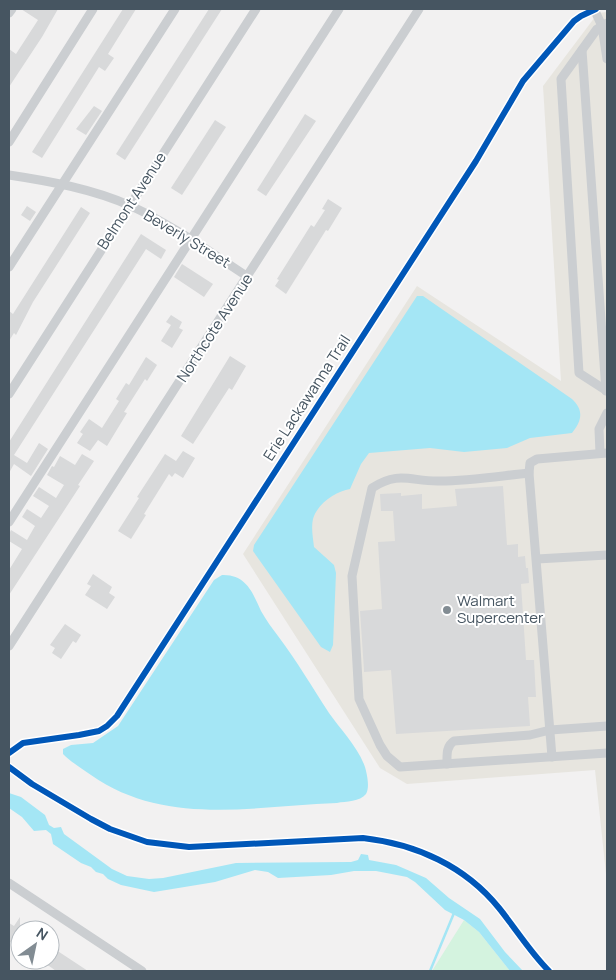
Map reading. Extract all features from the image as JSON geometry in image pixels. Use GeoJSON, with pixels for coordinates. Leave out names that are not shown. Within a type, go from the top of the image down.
{"type":"FeatureCollection","features":[{"type":"Feature","properties":{"kind":"street"},"geometry":{"type":"LineString","coordinates":[[9,13],[12,9]]}},
{"type":"Feature","properties":{"kind":"street"},"geometry":{"type":"LineString","coordinates":[[9,142],[93,9]]}},
{"type":"Feature","properties":{"kind":"street"},"geometry":{"type":"LineString","coordinates":[[9,267],[175,9]]}},
{"type":"Feature","properties":{"kind":"street","name":"Belmont Avenue"},"geometry":{"type":"LineString","coordinates":[[9,394],[256,9]]}},
{"type":"Feature","properties":{"kind":"street"},"geometry":{"type":"LineString","coordinates":[[9,522],[339,9]]}},
{"type":"Feature","properties":{"kind":"street","name":"Northcote Avenue"},"geometry":{"type":"LineString","coordinates":[[9,646],[419,9]]}},
{"type":"Feature","properties":{"kind":"street"},"geometry":{"type":"LineString","coordinates":[[594,9],[605,24],[607,58]]}},
{"type":"Feature","properties":{"kind":"street"},"geometry":{"type":"LineString","coordinates":[[605,24],[598,29],[561,79],[579,373],[607,391]]}},
{"type":"Feature","properties":{"kind":"street"},"geometry":{"type":"LineString","coordinates":[[582,50],[607,391]]}},
{"type":"Feature","properties":{"kind":"street","name":"Beverly Street"},"geometry":{"type":"LineString","coordinates":[[9,175],[89,191],[129,205],[170,226],[248,277]]}},
{"type":"Feature","properties":{"kind":"street"},"geometry":{"type":"LineString","coordinates":[[552,757],[529,473],[530,463],[537,459],[604,453],[599,429],[607,413]]}},
{"type":"Feature","properties":{"kind":"street"},"geometry":{"type":"LineString","coordinates":[[529,473],[439,482],[399,477],[382,481],[372,488],[352,576],[358,699],[380,745],[387,756],[400,766],[607,753]]}},
{"type":"Feature","properties":{"kind":"street"},"geometry":{"type":"LineString","coordinates":[[537,559],[607,554]]}},
{"type":"Feature","properties":{"kind":"street"},"geometry":{"type":"LineString","coordinates":[[447,764],[447,749],[454,741],[530,735],[550,730],[607,726]]}},
{"type":"Feature","properties":{"kind":"street"},"geometry":{"type":"LineString","coordinates":[[9,883],[142,971]]}},
{"type":"Feature","properties":{"kind":"shaded area"},"geometry":{"type":"Polygon","coordinates":[[[607,12],[606,874],[595,770],[407,784],[380,768],[243,554],[417,286],[561,381],[543,86],[598,13],[607,12]]]}},
{"type":"Feature","properties":{"kind":"green space"},"geometry":{"type":"Polygon","coordinates":[[[464,920],[479,932],[510,971],[432,971],[464,920]]]}},
{"type":"Feature","properties":{"kind":"water"},"geometry":{"type":"Polygon","coordinates":[[[417,296],[423,296],[572,399],[580,411],[580,420],[572,433],[530,438],[507,448],[464,452],[430,448],[369,453],[361,464],[350,489],[339,492],[323,503],[318,508],[313,519],[314,547],[334,565],[336,573],[333,645],[330,652],[321,647],[253,551],[254,545],[417,296]]]}},
{"type":"Feature","properties":{"kind":"water"},"geometry":{"type":"Polygon","coordinates":[[[222,575],[237,578],[248,586],[267,621],[358,753],[365,767],[368,780],[368,788],[363,797],[357,800],[337,803],[242,809],[210,810],[179,808],[149,802],[119,791],[91,775],[63,754],[63,749],[71,745],[93,743],[118,726],[214,580],[222,575]]]}},
{"type":"Feature","properties":{"kind":"water"},"geometry":{"type":"Polygon","coordinates":[[[9,793],[21,797],[45,815],[49,825],[54,828],[61,827],[64,834],[112,869],[127,876],[149,879],[163,878],[236,863],[351,862],[358,860],[361,854],[368,855],[369,860],[396,865],[426,878],[449,898],[480,919],[505,952],[523,971],[510,971],[479,932],[464,920],[445,910],[407,877],[376,871],[354,871],[331,875],[278,878],[268,872],[255,870],[215,882],[154,892],[121,885],[108,879],[103,874],[81,863],[53,844],[51,834],[46,830],[34,831],[22,817],[9,808],[9,793]]]}},
{"type":"Feature","properties":{"kind":"building"},"geometry":{"type":"Polygon","coordinates":[[[21,9],[58,9],[9,87],[9,49],[16,54],[38,20],[21,9]]]}},
{"type":"Feature","properties":{"kind":"building"},"geometry":{"type":"Polygon","coordinates":[[[123,9],[136,9],[108,54],[114,58],[105,71],[99,67],[42,158],[32,152],[123,9]]]}},
{"type":"Feature","properties":{"kind":"building"},"geometry":{"type":"Polygon","coordinates":[[[209,9],[222,9],[125,160],[116,154],[209,9]]]}},
{"type":"Feature","properties":{"kind":"building"},"geometry":{"type":"Polygon","coordinates":[[[94,106],[102,111],[86,135],[76,129],[94,106]]]}},
{"type":"Feature","properties":{"kind":"building"},"geometry":{"type":"Polygon","coordinates":[[[305,114],[316,121],[266,196],[257,190],[305,114]]]}},
{"type":"Feature","properties":{"kind":"building"},"geometry":{"type":"Polygon","coordinates":[[[215,120],[226,127],[182,195],[171,188],[215,120]]]}},
{"type":"Feature","properties":{"kind":"building"},"geometry":{"type":"Polygon","coordinates":[[[328,199],[342,208],[286,294],[275,286],[279,280],[277,279],[311,225],[314,227],[325,210],[322,209],[328,199]]]}},
{"type":"Feature","properties":{"kind":"building"},"geometry":{"type":"Polygon","coordinates":[[[27,206],[36,212],[30,221],[21,215],[27,206]]]}},
{"type":"Feature","properties":{"kind":"building"},"geometry":{"type":"Polygon","coordinates":[[[81,207],[90,213],[33,302],[16,335],[14,333],[9,341],[9,311],[13,314],[81,207]]]}},
{"type":"Feature","properties":{"kind":"building"},"geometry":{"type":"Polygon","coordinates":[[[141,234],[166,250],[161,259],[146,249],[14,455],[27,463],[39,443],[48,449],[31,476],[14,464],[9,473],[9,442],[141,234]]]}},
{"type":"Feature","properties":{"kind":"building"},"geometry":{"type":"Polygon","coordinates":[[[182,264],[213,284],[204,297],[174,277],[182,264]]]}},
{"type":"Feature","properties":{"kind":"building"},"geometry":{"type":"Polygon","coordinates":[[[171,315],[182,322],[179,328],[183,330],[172,348],[161,341],[171,325],[166,322],[171,315]]]}},
{"type":"Feature","properties":{"kind":"building"},"geometry":{"type":"Polygon","coordinates":[[[230,356],[246,366],[232,390],[229,388],[193,444],[181,436],[230,356]]]}},
{"type":"Feature","properties":{"kind":"building"},"geometry":{"type":"Polygon","coordinates":[[[146,357],[157,365],[147,381],[145,379],[124,412],[127,413],[107,446],[98,440],[90,451],[77,443],[83,434],[80,432],[89,419],[102,428],[119,401],[116,399],[126,383],[129,385],[146,357]]]}},
{"type":"Feature","properties":{"kind":"building"},"geometry":{"type":"Polygon","coordinates":[[[183,451],[195,458],[183,478],[175,473],[172,477],[169,474],[131,539],[118,531],[165,454],[176,461],[183,451]]]}},
{"type":"Feature","properties":{"kind":"building"},"geometry":{"type":"Polygon","coordinates":[[[82,454],[94,461],[78,485],[80,486],[9,595],[9,570],[22,549],[9,541],[11,530],[27,540],[35,526],[22,517],[27,509],[41,518],[49,506],[33,496],[39,487],[56,498],[64,485],[47,475],[52,466],[54,467],[60,456],[75,465],[82,454]]]}},
{"type":"Feature","properties":{"kind":"building","name":"Walmart Supercenter"},"geometry":{"type":"Polygon","coordinates":[[[503,486],[507,545],[518,544],[518,557],[525,556],[526,568],[528,568],[529,583],[521,584],[526,660],[534,660],[536,697],[528,697],[530,726],[396,734],[391,670],[364,672],[360,611],[382,609],[378,542],[395,541],[393,511],[381,511],[380,494],[401,493],[401,496],[422,494],[422,509],[457,506],[455,489],[503,486]]]}},
{"type":"Feature","properties":{"kind":"building"},"geometry":{"type":"Polygon","coordinates":[[[93,574],[112,587],[109,593],[115,597],[107,609],[85,595],[91,586],[87,584],[93,574]]]}},
{"type":"Feature","properties":{"kind":"building"},"geometry":{"type":"Polygon","coordinates":[[[65,624],[81,635],[76,643],[73,641],[61,659],[52,653],[55,648],[50,645],[65,624]]]}},
{"type":"Feature","properties":{"kind":"building"},"geometry":{"type":"Polygon","coordinates":[[[10,924],[10,942],[9,941],[10,924]]]}},
{"type":"Feature","properties":{"kind":"building"},"geometry":{"type":"Polygon","coordinates":[[[60,953],[88,971],[55,970],[60,970],[60,953]]]}},
{"type":"Feature","properties":{"kind":"waterway"},"geometry":{"type":"LineString","coordinates":[[430,971],[454,913]]}},
{"type":"Feature","properties":{"kind":"cycle path","name":"Erie Lackawanna Trail"},"geometry":{"type":"LineString","coordinates":[[9,753],[23,743],[99,731],[117,716],[476,161],[523,81],[574,21],[596,9]]}},
{"type":"Feature","properties":{"kind":"cycle path"},"geometry":{"type":"LineString","coordinates":[[9,767],[32,784],[91,819],[110,829],[147,842],[189,847],[363,838],[383,841],[420,852],[438,859],[455,869],[486,893],[549,971]]}},
{"type":"Feature","properties":{"kind":"place","name":"Walmart Supercenter"},"geometry":{"type":"Point","coordinates":[447,610]}}]}
